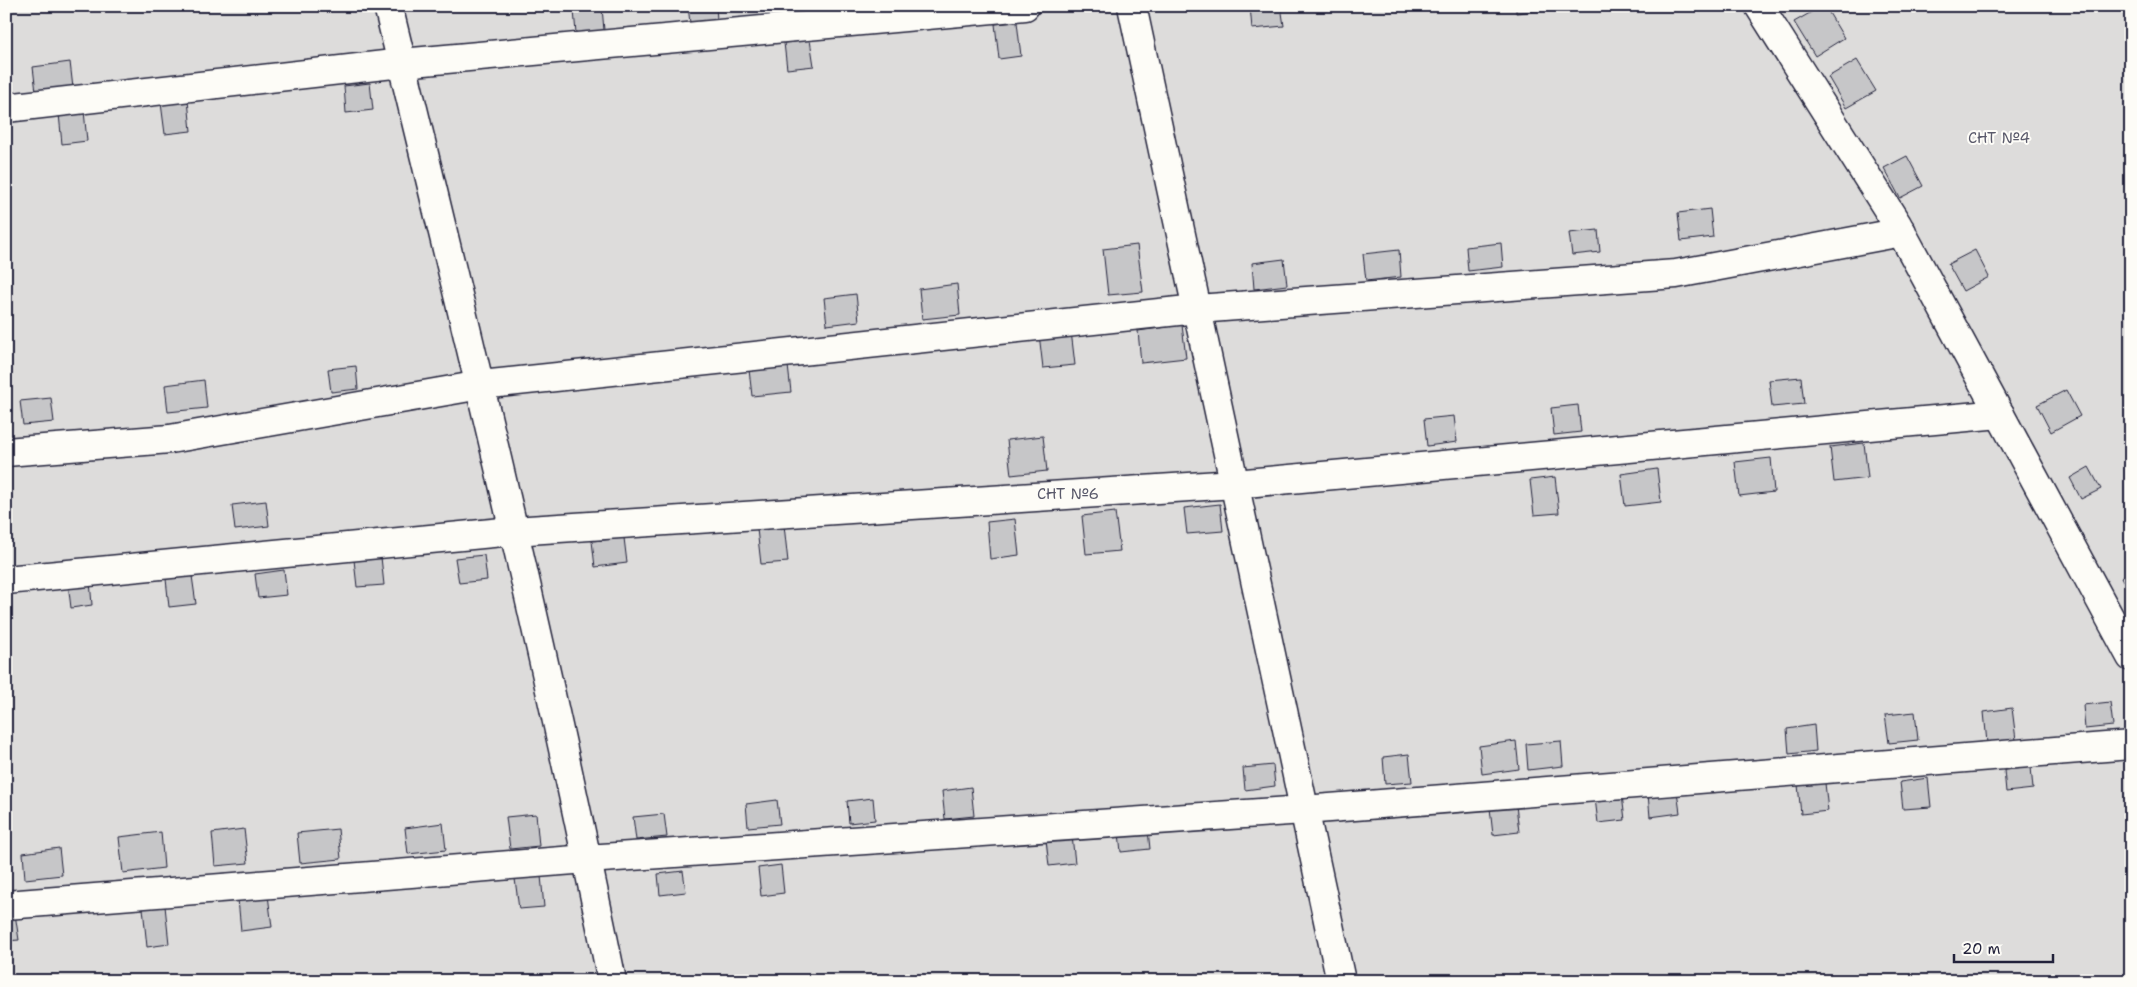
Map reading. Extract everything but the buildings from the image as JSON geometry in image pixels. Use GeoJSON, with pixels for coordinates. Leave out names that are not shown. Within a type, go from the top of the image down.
{"type":"FeatureCollection","features":[{"type":"Feature","properties":{"kind":"street"},"geometry":{"type":"LineString","coordinates":[[388,6],[481,385],[588,859],[612,981]]}},
{"type":"Feature","properties":{"kind":"street"},"geometry":{"type":"LineString","coordinates":[[6,108],[402,63],[1025,6]]}},
{"type":"Feature","properties":{"kind":"street"},"geometry":{"type":"LineString","coordinates":[[1132,6],[1341,981]]}},
{"type":"Feature","properties":{"kind":"street"},"geometry":{"type":"LineString","coordinates":[[1759,6],[1902,232],[2131,657]]}},
{"type":"Feature","properties":{"kind":"street"},"geometry":{"type":"LineString","coordinates":[[6,452],[170,439],[481,385],[1197,309],[1676,274],[1902,232]]}},
{"type":"Feature","properties":{"kind":"street"},"geometry":{"type":"LineString","coordinates":[[6,580],[513,531],[1234,484],[2000,414]]}},
{"type":"Feature","properties":{"kind":"street"},"geometry":{"type":"LineString","coordinates":[[6,906],[588,859],[1304,810],[2131,745]]}},
{"type":"Feature","properties":{"kind":"green space","name":"СНТ №6"},"geometry":{"type":"Polygon","coordinates":[[[6,6],[2131,6],[2131,981],[6,981],[6,6]]]}},
{"type":"Feature","properties":{"kind":"park label","name":"СНТ №4"},"geometry":{"type":"Point","coordinates":[1999,138]}}]}
